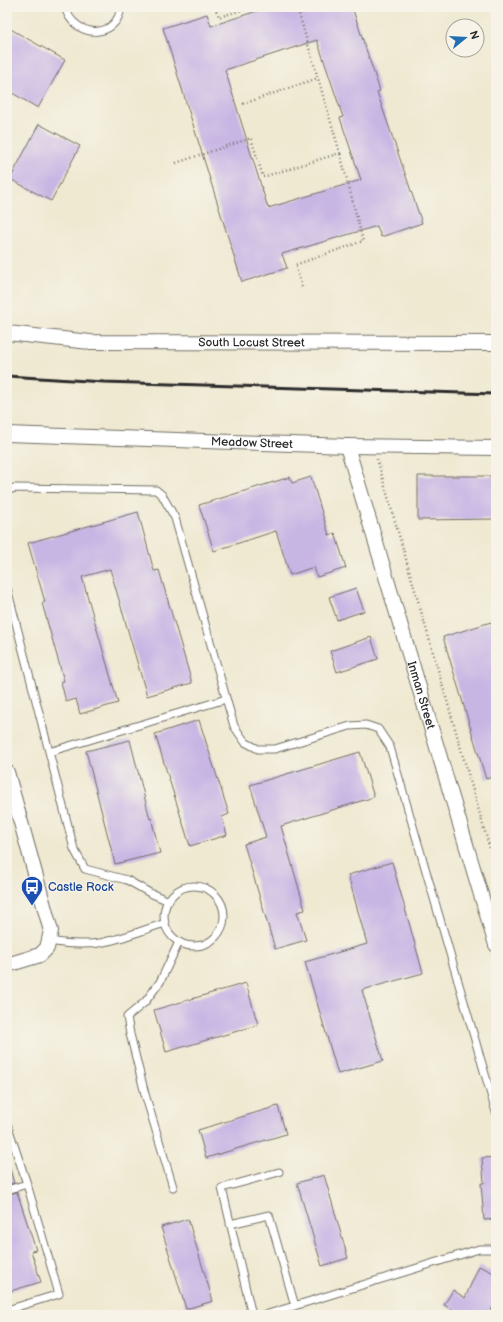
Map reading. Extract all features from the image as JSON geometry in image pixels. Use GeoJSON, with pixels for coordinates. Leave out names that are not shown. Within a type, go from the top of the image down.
{"type":"FeatureCollection","features":[{"type":"Feature","properties":{"kind":"street","name":"South Locust Street"},"geometry":{"type":"LineString","coordinates":[[7,333],[90,342],[496,343]]}},
{"type":"Feature","properties":{"kind":"street","name":"Meadow Street"},"geometry":{"type":"LineString","coordinates":[[7,434],[347,446],[496,448]]}},
{"type":"Feature","properties":{"kind":"street","name":"Inman Street"},"geometry":{"type":"LineString","coordinates":[[347,446],[496,945]]}},
{"type":"Feature","properties":{"kind":"street"},"geometry":{"type":"LineString","coordinates":[[7,772],[51,930],[47,948],[40,955],[7,965]]}},
{"type":"Feature","properties":{"kind":"lane"},"geometry":{"type":"LineString","coordinates":[[65,7],[67,15],[76,25],[88,31],[97,31],[105,29],[117,19],[121,7]]}},
{"type":"Feature","properties":{"kind":"lane"},"geometry":{"type":"LineString","coordinates":[[7,491],[14,488],[156,490],[162,495],[175,518],[234,726],[245,742],[258,749],[275,749],[350,726],[366,726],[378,730],[390,747],[496,1112]]}},
{"type":"Feature","properties":{"kind":"lane"},"geometry":{"type":"LineString","coordinates":[[7,588],[74,849],[85,869],[128,880],[150,893],[169,901]]}},
{"type":"Feature","properties":{"kind":"lane"},"geometry":{"type":"LineString","coordinates":[[49,752],[226,700]]}},
{"type":"Feature","properties":{"kind":"lane"},"geometry":{"type":"LineString","coordinates":[[199,886],[210,891],[219,898],[224,909],[224,921],[220,932],[212,941],[202,946],[190,946],[179,942],[170,934],[165,924],[165,912],[169,901],[177,892],[187,887],[199,886]]}},
{"type":"Feature","properties":{"kind":"lane"},"geometry":{"type":"LineString","coordinates":[[49,941],[74,944],[107,942],[165,924]]}},
{"type":"Feature","properties":{"kind":"lane"},"geometry":{"type":"LineString","coordinates":[[173,1187],[140,1071],[127,1017],[145,1002],[160,982],[179,942]]}},
{"type":"Feature","properties":{"kind":"lane"},"geometry":{"type":"LineString","coordinates":[[7,1124],[59,1294],[7,1310]]}},
{"type":"Feature","properties":{"kind":"lane"},"geometry":{"type":"LineString","coordinates":[[252,1315],[222,1188],[279,1172]]}},
{"type":"Feature","properties":{"kind":"lane"},"geometry":{"type":"LineString","coordinates":[[7,1190],[26,1184]]}},
{"type":"Feature","properties":{"kind":"lane"},"geometry":{"type":"LineString","coordinates":[[230,1224],[269,1215],[295,1306]]}},
{"type":"Feature","properties":{"kind":"lane"},"geometry":{"type":"LineString","coordinates":[[265,1315],[479,1249],[496,1249]]}},
{"type":"Feature","properties":{"kind":"path"},"geometry":{"type":"LineString","coordinates":[[216,7],[219,17],[252,7]]}},
{"type":"Feature","properties":{"kind":"path"},"geometry":{"type":"LineString","coordinates":[[297,7],[340,153],[363,241],[295,265],[302,287]]}},
{"type":"Feature","properties":{"kind":"path"},"geometry":{"type":"LineString","coordinates":[[243,104],[318,78]]}},
{"type":"Feature","properties":{"kind":"path"},"geometry":{"type":"LineString","coordinates":[[176,163],[251,138],[263,177],[340,153]]}},
{"type":"Feature","properties":{"kind":"path"},"geometry":{"type":"LineString","coordinates":[[377,459],[496,870]]}},
{"type":"Feature","properties":{"kind":"building"},"geometry":{"type":"Polygon","coordinates":[[[269,7],[352,7],[380,91],[377,92],[422,223],[381,237],[377,226],[282,254],[287,268],[242,282],[163,28],[207,14],[211,26],[269,7]],[[317,40],[225,70],[268,208],[361,180],[340,118],[343,117],[317,40]]]}},
{"type":"Feature","properties":{"kind":"building"},"geometry":{"type":"Polygon","coordinates":[[[7,27],[65,60],[38,108],[7,90],[7,27]]]}},
{"type":"Feature","properties":{"kind":"building"},"geometry":{"type":"Polygon","coordinates":[[[39,124],[80,146],[51,201],[10,179],[39,124]]]}},
{"type":"Feature","properties":{"kind":"building"},"geometry":{"type":"Polygon","coordinates":[[[418,476],[496,476],[496,519],[418,520],[418,476]]]}},
{"type":"Feature","properties":{"kind":"building"},"geometry":{"type":"Polygon","coordinates":[[[290,477],[292,483],[311,477],[329,535],[335,533],[346,568],[317,577],[314,567],[290,575],[276,531],[214,551],[199,505],[290,477]]]}},
{"type":"Feature","properties":{"kind":"building"},"geometry":{"type":"Polygon","coordinates":[[[138,512],[154,571],[159,570],[192,683],[147,696],[110,569],[82,577],[118,703],[80,714],[76,699],[66,702],[61,682],[64,681],[42,603],[45,602],[28,543],[138,512]]]}},
{"type":"Feature","properties":{"kind":"building"},"geometry":{"type":"Polygon","coordinates":[[[356,588],[364,611],[337,620],[329,597],[356,588]]]}},
{"type":"Feature","properties":{"kind":"building"},"geometry":{"type":"Polygon","coordinates":[[[491,622],[496,639],[496,776],[486,779],[443,637],[491,622]]]}},
{"type":"Feature","properties":{"kind":"building"},"geometry":{"type":"Polygon","coordinates":[[[371,637],[378,659],[337,672],[330,651],[371,637]]]}},
{"type":"Feature","properties":{"kind":"building"},"geometry":{"type":"Polygon","coordinates":[[[199,720],[229,814],[222,817],[227,835],[190,846],[155,734],[199,720]]]}},
{"type":"Feature","properties":{"kind":"building"},"geometry":{"type":"Polygon","coordinates":[[[130,740],[160,853],[115,864],[86,751],[130,740]]]}},
{"type":"Feature","properties":{"kind":"building"},"geometry":{"type":"Polygon","coordinates":[[[360,752],[374,797],[281,826],[305,910],[297,912],[306,940],[275,949],[244,844],[266,837],[250,785],[360,752]]]}},
{"type":"Feature","properties":{"kind":"building"},"geometry":{"type":"Polygon","coordinates":[[[392,862],[423,973],[362,990],[383,1061],[338,1074],[305,962],[367,944],[348,875],[392,862]]]}},
{"type":"Feature","properties":{"kind":"building"},"geometry":{"type":"Polygon","coordinates":[[[246,983],[258,1025],[166,1052],[154,1010],[246,983]]]}},
{"type":"Feature","properties":{"kind":"building"},"geometry":{"type":"Polygon","coordinates":[[[278,1106],[286,1134],[206,1158],[198,1130],[278,1106]]]}},
{"type":"Feature","properties":{"kind":"building"},"geometry":{"type":"Polygon","coordinates":[[[496,1157],[496,1219],[484,1220],[481,1183],[484,1183],[482,1158],[496,1157]]]}},
{"type":"Feature","properties":{"kind":"building"},"geometry":{"type":"Polygon","coordinates":[[[10,1169],[14,1183],[7,1185],[7,1170],[10,1169]]]}},
{"type":"Feature","properties":{"kind":"building"},"geometry":{"type":"Polygon","coordinates":[[[324,1175],[348,1258],[322,1266],[297,1183],[324,1175]]]}},
{"type":"Feature","properties":{"kind":"building"},"geometry":{"type":"Polygon","coordinates":[[[17,1192],[36,1250],[31,1251],[41,1282],[7,1292],[7,1195],[17,1192]]]}},
{"type":"Feature","properties":{"kind":"building"},"geometry":{"type":"Polygon","coordinates":[[[188,1219],[213,1301],[186,1309],[161,1227],[188,1219]]]}},
{"type":"Feature","properties":{"kind":"building"},"geometry":{"type":"Polygon","coordinates":[[[479,1266],[496,1274],[496,1300],[489,1315],[462,1315],[444,1305],[453,1290],[465,1298],[479,1266]]]}},
{"type":"Feature","properties":{"kind":"railway"},"geometry":{"type":"LineString","coordinates":[[7,376],[104,382],[496,394]]}},
{"type":"Feature","properties":{"kind":"place","name":"Castle Rock"},"geometry":{"type":"Point","coordinates":[32,906]}}]}
